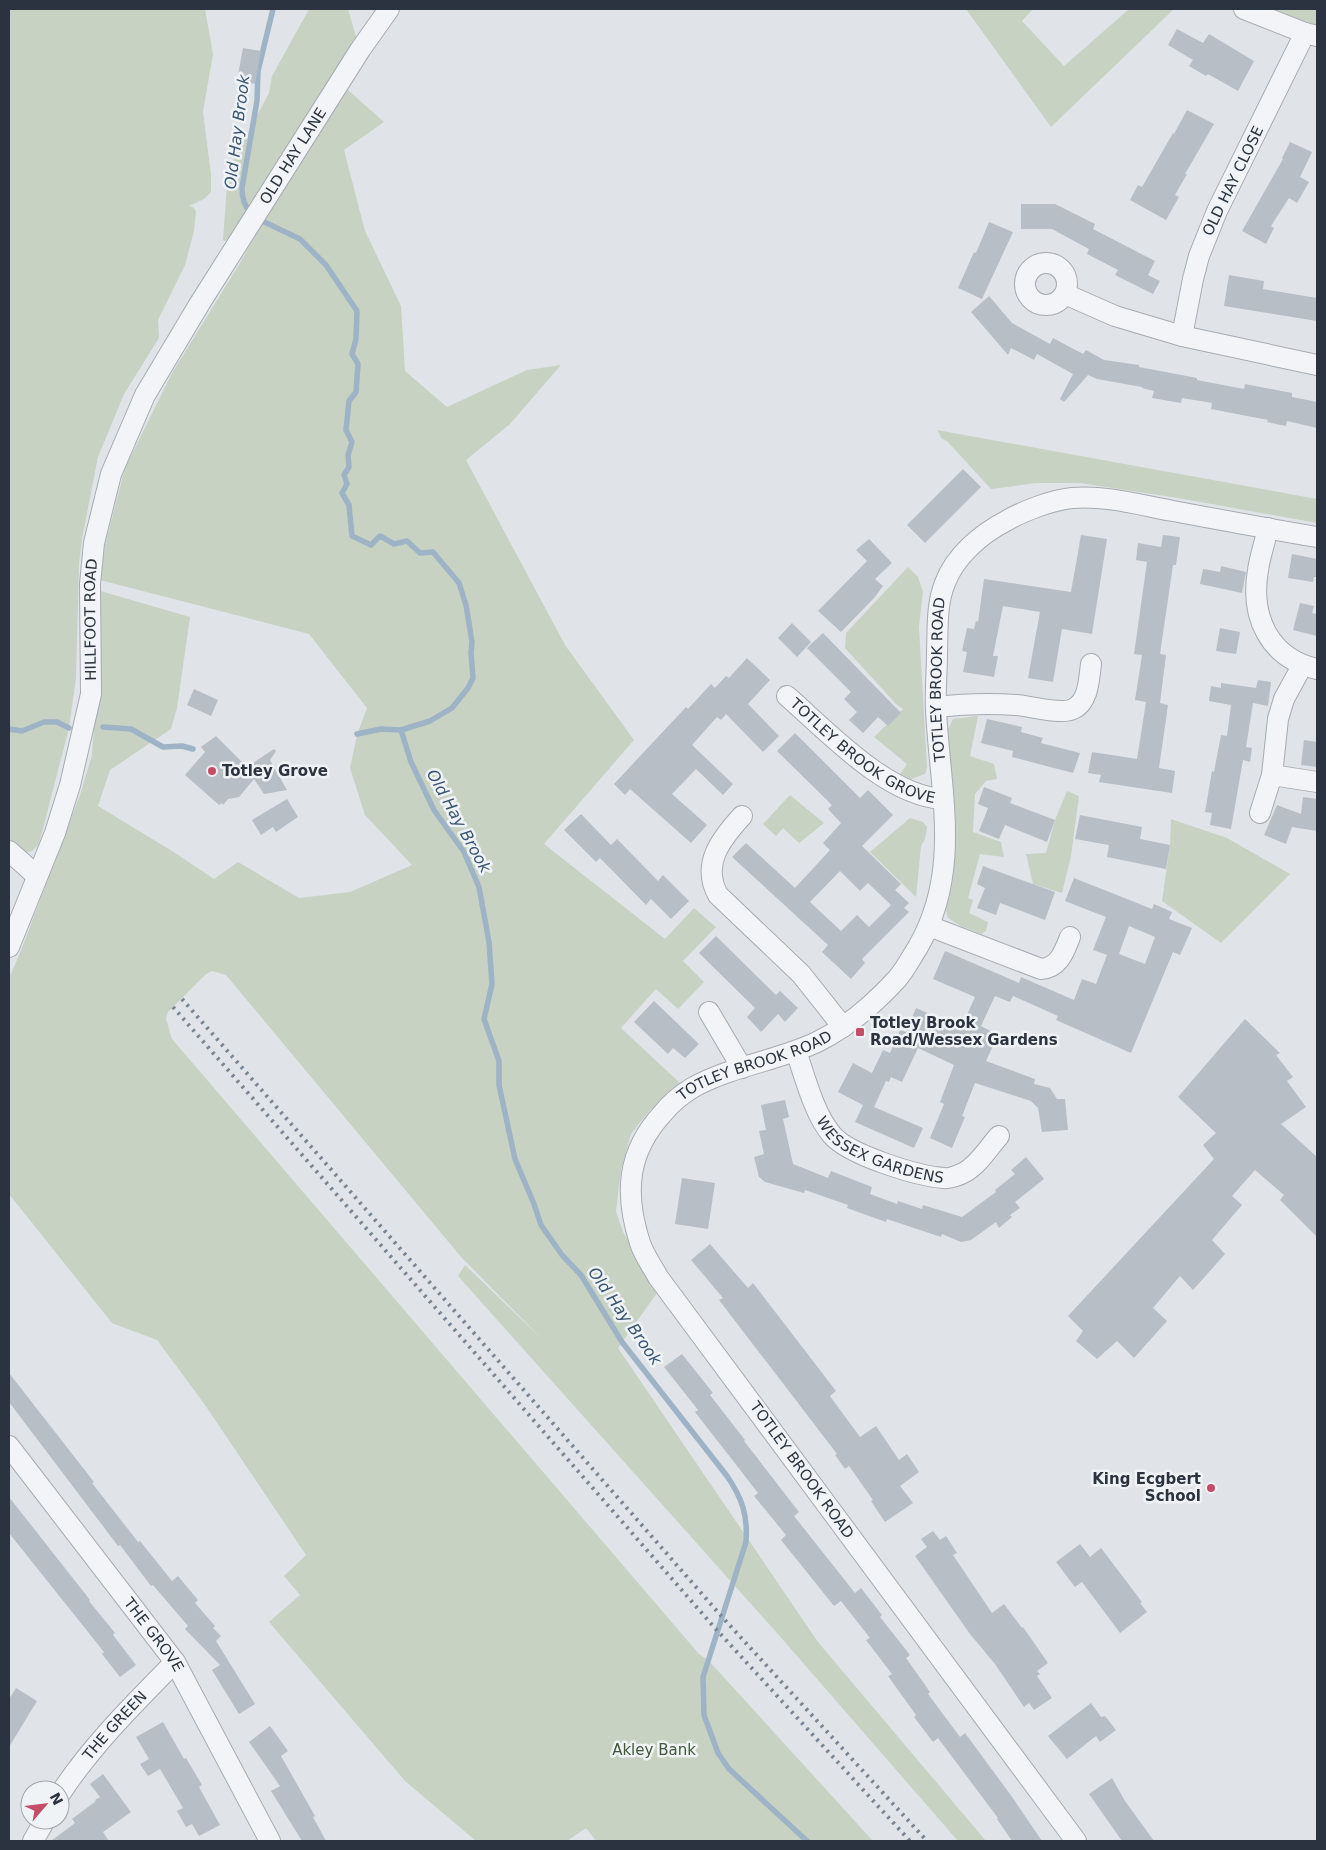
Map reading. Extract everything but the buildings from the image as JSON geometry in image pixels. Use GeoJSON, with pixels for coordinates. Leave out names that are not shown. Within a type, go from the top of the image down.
{"type":"FeatureCollection","features":[{"type":"Feature","properties":{"kind":"street","name":"OLD HAY LANE"},"geometry":{"type":"LineString","coordinates":[[200,304],[363,45],[389,9]]}},
{"type":"Feature","properties":{"kind":"street"},"geometry":{"type":"LineString","coordinates":[[1244,9],[1311,34]]}},
{"type":"Feature","properties":{"kind":"street","name":"OLD HAY CLOSE"},"geometry":{"type":"LineString","coordinates":[[1182,336],[1192,279],[1217,210],[1311,34]]}},
{"type":"Feature","properties":{"kind":"street"},"geometry":{"type":"LineString","coordinates":[[1066,294],[1115,316],[1182,336],[1317,365]]}},
{"type":"Feature","properties":{"kind":"street","name":"HILLFOOT ROAD"},"geometry":{"type":"LineString","coordinates":[[9,947],[55,833],[70,785],[91,694],[90,584],[94,543],[111,474],[145,395],[200,304]]}},
{"type":"Feature","properties":{"kind":"street","name":"TOTLEY BROOK ROAD"},"geometry":{"type":"LineString","coordinates":[[1076,1841],[658,1277],[641,1246],[631,1208],[630,1184],[633,1163],[642,1140],[654,1122],[671,1104],[692,1088],[742,1068],[796,1051],[818,1041],[843,1027],[867,1008],[900,976],[929,926],[938,903],[943,878],[945,848],[936,707],[938,606],[945,582],[958,561],[976,541],[991,528],[1016,515],[1070,498],[1091,498],[1137,504],[1317,537]]}},
{"type":"Feature","properties":{"kind":"street"},"geometry":{"type":"LineString","coordinates":[[1260,812],[1272,775],[1278,719],[1284,700],[1310,667],[1279,650],[1269,638],[1261,621],[1257,602],[1258,572],[1268,528]]}},
{"type":"Feature","properties":{"kind":"street"},"geometry":{"type":"LineString","coordinates":[[936,707],[957,704],[982,704],[1018,705],[1062,710],[1074,709],[1082,701],[1088,689],[1091,664]]}},
{"type":"Feature","properties":{"kind":"street","name":"TOTLEY BROOK GROVE"},"geometry":{"type":"LineString","coordinates":[[787,696],[851,753],[884,778],[914,793],[933,799],[943,799]]}},
{"type":"Feature","properties":{"kind":"street"},"geometry":{"type":"LineString","coordinates":[[1272,775],[1317,782]]}},
{"type":"Feature","properties":{"kind":"street"},"geometry":{"type":"LineString","coordinates":[[742,816],[718,845],[711,875],[712,885],[718,895],[800,974],[843,1027]]}},
{"type":"Feature","properties":{"kind":"street"},"geometry":{"type":"LineString","coordinates":[[9,851],[37,876]]}},
{"type":"Feature","properties":{"kind":"street"},"geometry":{"type":"LineString","coordinates":[[929,926],[1041,969],[1048,969],[1055,965],[1063,955],[1070,937]]}},
{"type":"Feature","properties":{"kind":"street"},"geometry":{"type":"LineString","coordinates":[[709,1012],[742,1068]]}},
{"type":"Feature","properties":{"kind":"street","name":"WESSEX GARDENS"},"geometry":{"type":"LineString","coordinates":[[796,1051],[822,1120],[831,1134],[840,1143],[854,1151],[908,1171],[946,1179],[966,1172],[999,1136]]}},
{"type":"Feature","properties":{"kind":"street","name":"THE GROVE"},"geometry":{"type":"LineString","coordinates":[[9,1446],[175,1662],[270,1841]]}},
{"type":"Feature","properties":{"kind":"street","name":"THE GREEN"},"geometry":{"type":"LineString","coordinates":[[69,1780],[117,1721],[175,1662]]}},
{"type":"Feature","properties":{"kind":"street"},"geometry":{"type":"LineString","coordinates":[[33,1841],[39,1830]]}},
{"type":"Feature","properties":{"kind":"green space"},"geometry":{"type":"Polygon","coordinates":[[[9,9],[205,9],[213,54],[203,112],[211,175],[211,192],[204,199],[189,206],[193,207],[196,211],[194,231],[185,265],[158,320],[159,338],[124,394],[98,457],[79,564],[76,678],[69,728],[39,844],[32,851],[26,853],[9,844],[9,9]]]}},
{"type":"Feature","properties":{"kind":"green space"},"geometry":{"type":"Polygon","coordinates":[[[308,9],[348,9],[358,43],[233,239],[224,241],[228,171],[269,93],[272,76],[308,9]]]}},
{"type":"Feature","properties":{"kind":"green space"},"geometry":{"type":"Polygon","coordinates":[[[966,9],[1033,9],[1022,21],[1064,66],[1128,10],[1173,10],[1051,127],[966,9]]]}},
{"type":"Feature","properties":{"kind":"green space"},"geometry":{"type":"Polygon","coordinates":[[[1268,9],[1317,9],[1317,25],[1268,9]]]}},
{"type":"Feature","properties":{"kind":"green space","name":"Akley Bank"},"geometry":{"type":"Polygon","coordinates":[[[348,90],[384,122],[344,150],[365,231],[401,306],[405,371],[447,407],[527,370],[561,365],[510,424],[466,460],[565,645],[634,740],[544,844],[665,939],[694,908],[716,927],[683,961],[704,982],[678,1009],[656,989],[621,1028],[681,1084],[650,1110],[631,1134],[621,1170],[616,1211],[623,1232],[659,1290],[618,1348],[818,1642],[986,1841],[958,1841],[777,1633],[458,1276],[465,1265],[543,1340],[462,1258],[226,975],[212,971],[206,974],[168,1012],[166,1019],[172,1039],[699,1654],[709,1661],[873,1841],[596,1841],[586,1828],[567,1841],[476,1841],[405,1781],[269,1622],[300,1595],[284,1576],[306,1555],[205,1405],[157,1340],[112,1323],[9,1194],[9,978],[80,795],[92,755],[97,688],[97,590],[190,617],[177,708],[171,729],[110,770],[98,806],[214,879],[238,862],[299,898],[350,892],[412,865],[365,815],[350,768],[357,735],[367,708],[309,634],[100,580],[105,545],[125,468],[172,373],[240,263],[267,213],[348,90]]]}},
{"type":"Feature","properties":{"kind":"green space"},"geometry":{"type":"Polygon","coordinates":[[[937,430],[1317,499],[1317,523],[1178,498],[1080,483],[1036,483],[991,489],[947,441],[942,439],[937,430]]]}},
{"type":"Feature","properties":{"kind":"green space"},"geometry":{"type":"Polygon","coordinates":[[[908,567],[918,577],[923,592],[919,627],[927,767],[925,774],[911,779],[900,774],[907,764],[874,737],[903,709],[896,704],[845,648],[846,633],[908,567]]]}},
{"type":"Feature","properties":{"kind":"green space"},"geometry":{"type":"Polygon","coordinates":[[[978,716],[970,756],[994,764],[997,779],[986,781],[975,794],[973,832],[1001,842],[1004,857],[980,854],[968,898],[973,900],[969,913],[988,922],[986,931],[981,934],[961,926],[948,918],[946,911],[953,881],[955,833],[953,791],[946,733],[953,719],[978,716]]]}},
{"type":"Feature","properties":{"kind":"green space"},"geometry":{"type":"Polygon","coordinates":[[[1067,791],[1079,796],[1071,856],[1062,893],[1033,884],[1026,854],[1046,853],[1055,820],[1067,791]]]}},
{"type":"Feature","properties":{"kind":"green space"},"geometry":{"type":"Polygon","coordinates":[[[790,795],[824,823],[799,843],[783,828],[776,836],[763,824],[790,795]]]}},
{"type":"Feature","properties":{"kind":"green space"},"geometry":{"type":"Polygon","coordinates":[[[910,818],[923,822],[927,827],[925,839],[921,846],[916,897],[870,852],[910,818]]]}},
{"type":"Feature","properties":{"kind":"green space"},"geometry":{"type":"Polygon","coordinates":[[[1171,819],[1227,838],[1290,874],[1221,943],[1162,901],[1170,845],[1171,819]]]}},
{"type":"Feature","properties":{"kind":"waterway","name":"Old Hay Brook"},"geometry":{"type":"LineString","coordinates":[[251,214],[244,202],[242,188],[257,101],[258,71],[273,9]]}},
{"type":"Feature","properties":{"kind":"waterway","name":"Old Hay Brook"},"geometry":{"type":"LineString","coordinates":[[258,219],[300,239],[326,265],[357,311],[356,339],[352,354],[358,364],[356,392],[349,401],[346,430],[352,442],[348,455],[349,467],[344,475],[347,484],[342,493],[349,505],[352,536],[371,545],[380,536],[394,544],[407,541],[420,553],[433,552],[459,583],[466,605],[472,642],[473,678],[468,688],[452,708],[430,721],[401,730],[411,762],[434,810],[464,852],[479,887],[489,942],[492,984],[484,1019],[499,1061],[499,1085],[515,1159],[541,1225],[562,1255],[581,1275],[622,1342],[727,1476],[740,1499],[745,1515],[746,1542],[703,1677],[704,1715],[718,1753],[729,1769],[807,1841]]}},
{"type":"Feature","properties":{"kind":"waterway"},"geometry":{"type":"LineString","coordinates":[[9,729],[22,731],[44,722],[57,722],[69,728]]}},
{"type":"Feature","properties":{"kind":"waterway"},"geometry":{"type":"LineString","coordinates":[[103,727],[131,729],[163,747],[182,746],[193,749]]}},
{"type":"Feature","properties":{"kind":"waterway"},"geometry":{"type":"LineString","coordinates":[[357,734],[381,729],[401,730]]}},
{"type":"Feature","properties":{"kind":"railway"},"geometry":{"type":"LineString","coordinates":[[182,999],[723,1618],[927,1841]]}},
{"type":"Feature","properties":{"kind":"railway"},"geometry":{"type":"LineString","coordinates":[[173,1007],[714,1627],[910,1841]]}},
{"type":"Feature","properties":{"kind":"place","name":"Totley Grove"},"geometry":{"type":"Point","coordinates":[212,771]}},
{"type":"Feature","properties":{"kind":"place","name":"Totley Brook Road/Wessex Gardens"},"geometry":{"type":"Point","coordinates":[860,1032]}},
{"type":"Feature","properties":{"kind":"place","name":"King Ecgbert School"},"geometry":{"type":"Point","coordinates":[1211,1488]}}]}
